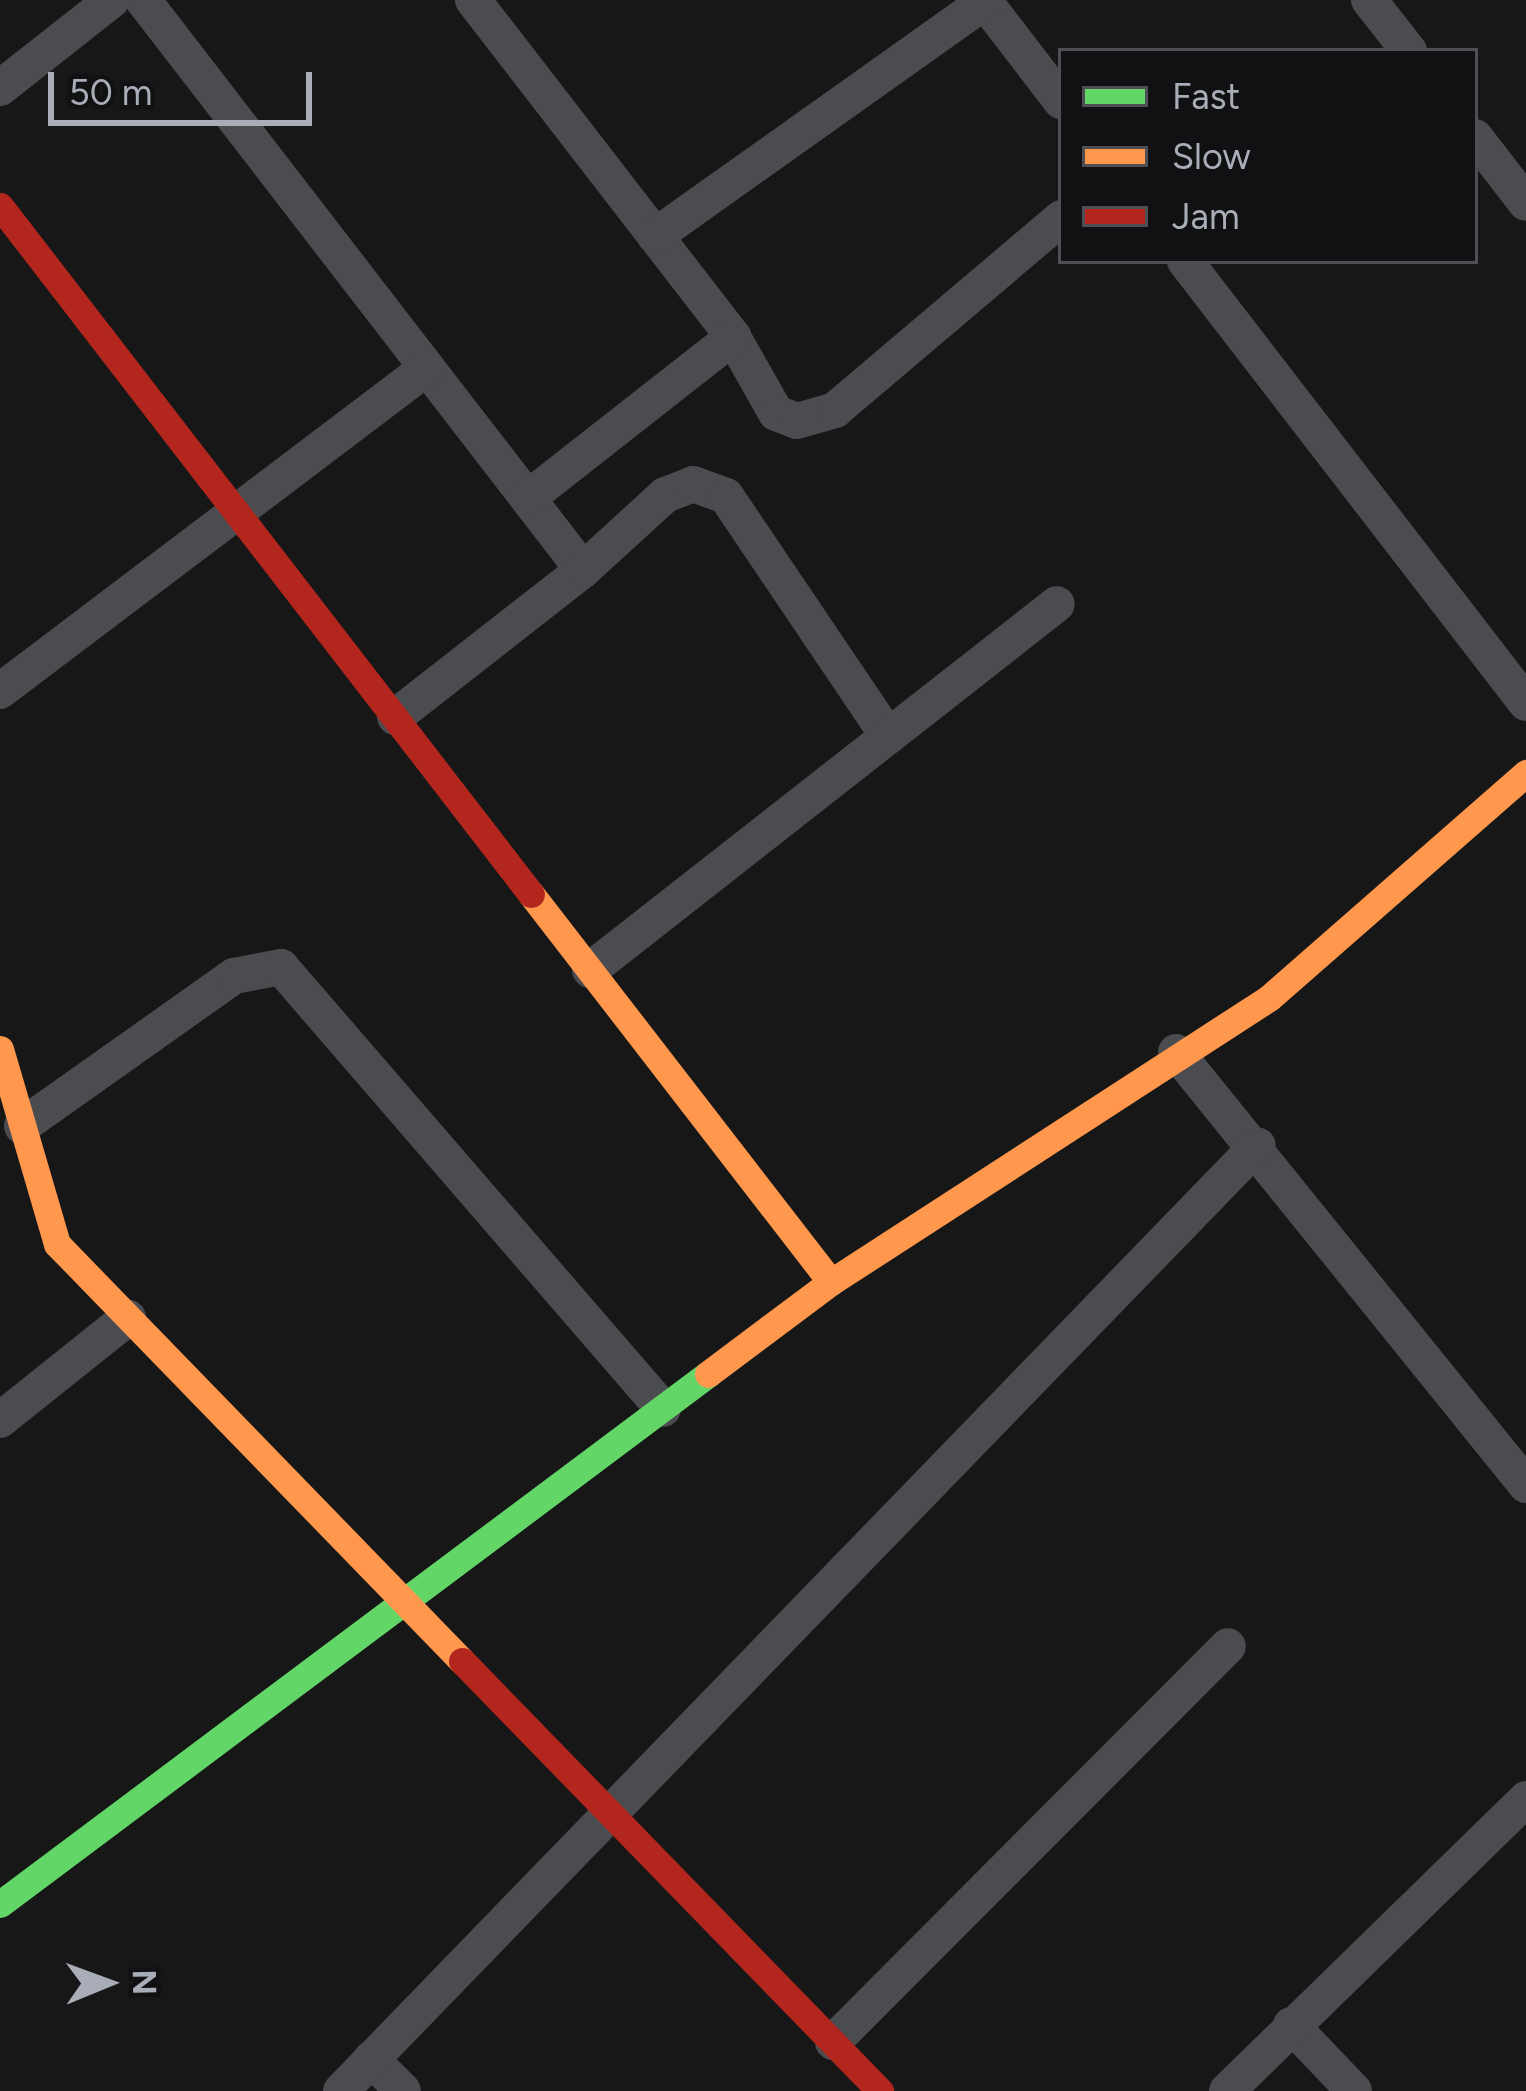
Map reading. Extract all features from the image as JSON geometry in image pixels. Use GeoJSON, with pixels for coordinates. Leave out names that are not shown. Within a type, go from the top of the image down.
{"type":"FeatureCollection","features":[{"type":"Feature","properties":{"kind":"street"},"geometry":{"type":"LineString","coordinates":[[0,88],[112,0]]}},
{"type":"Feature","properties":{"kind":"street"},"geometry":{"type":"LineString","coordinates":[[143,0],[583,570]]}},
{"type":"Feature","properties":{"kind":"street"},"geometry":{"type":"LineString","coordinates":[[1369,0],[1406,48]]}},
{"type":"Feature","properties":{"kind":"street"},"geometry":{"type":"LineString","coordinates":[[655,236],[986,1],[1058,97]]}},
{"type":"Feature","properties":{"kind":"street"},"geometry":{"type":"LineString","coordinates":[[493,7],[655,236],[733,337],[776,413],[797,421],[835,410],[1058,221]]}},
{"type":"Feature","properties":{"kind":"street"},"geometry":{"type":"LineString","coordinates":[[1478,141],[1526,203]]}},
{"type":"Feature","properties":{"kind":"street"},"geometry":{"type":"LineString","coordinates":[[0,206],[831,1282]]}},
{"type":"Feature","properties":{"kind":"street"},"geometry":{"type":"LineString","coordinates":[[1187,264],[1526,703]]}},
{"type":"Feature","properties":{"kind":"street"},"geometry":{"type":"LineString","coordinates":[[527,498],[733,337]]}},
{"type":"Feature","properties":{"kind":"street"},"geometry":{"type":"LineString","coordinates":[[0,691],[427,368]]}},
{"type":"Feature","properties":{"kind":"street"},"geometry":{"type":"LineString","coordinates":[[394,717],[583,570],[665,495],[693,484],[726,496],[888,736]]}},
{"type":"Feature","properties":{"kind":"street"},"geometry":{"type":"LineString","coordinates":[[590,970],[1057,604]]}},
{"type":"Feature","properties":{"kind":"street"},"geometry":{"type":"LineString","coordinates":[[0,1904],[831,1282],[1176,1052],[1269,998],[1526,773]]}},
{"type":"Feature","properties":{"kind":"street"},"geometry":{"type":"LineString","coordinates":[[22,1126],[234,976],[281,967],[663,1409]]}},
{"type":"Feature","properties":{"kind":"street"},"geometry":{"type":"LineString","coordinates":[[0,1049],[56,1244],[880,2091]]}},
{"type":"Feature","properties":{"kind":"street"},"geometry":{"type":"LineString","coordinates":[[1176,1052],[1258,1145],[1526,1485]]}},
{"type":"Feature","properties":{"kind":"street"},"geometry":{"type":"LineString","coordinates":[[340,2091],[1258,1145]]}},
{"type":"Feature","properties":{"kind":"street"},"geometry":{"type":"LineString","coordinates":[[0,1420],[128,1318]]}},
{"type":"Feature","properties":{"kind":"street"},"geometry":{"type":"LineString","coordinates":[[833,2042],[1228,1646]]}},
{"type":"Feature","properties":{"kind":"street"},"geometry":{"type":"LineString","coordinates":[[1227,2091],[1291,2025],[1522,1811]]}},
{"type":"Feature","properties":{"kind":"street"},"geometry":{"type":"LineString","coordinates":[[1291,2025],[1354,2091]]}},
{"type":"Feature","properties":{"kind":"street"},"geometry":{"type":"LineString","coordinates":[[371,2060],[403,2091]]}},
{"type":"Feature","properties":{"kind":"traffic: fast"},"geometry":{"type":"LineString","coordinates":[[0,1904],[708,1374]]}},
{"type":"Feature","properties":{"kind":"traffic: slow"},"geometry":{"type":"LineString","coordinates":[[708,1374],[831,1282],[1269,998],[1526,773]]}},
{"type":"Feature","properties":{"kind":"traffic: slow"},"geometry":{"type":"LineString","coordinates":[[531,894],[831,1282]]}},
{"type":"Feature","properties":{"kind":"traffic: slow"},"geometry":{"type":"LineString","coordinates":[[0,1049],[57,1244],[462,1661]]}},
{"type":"Feature","properties":{"kind":"traffic: jam"},"geometry":{"type":"LineString","coordinates":[[0,206],[531,894]]}},
{"type":"Feature","properties":{"kind":"traffic: jam"},"geometry":{"type":"LineString","coordinates":[[462,1661],[880,2091]]}}]}
